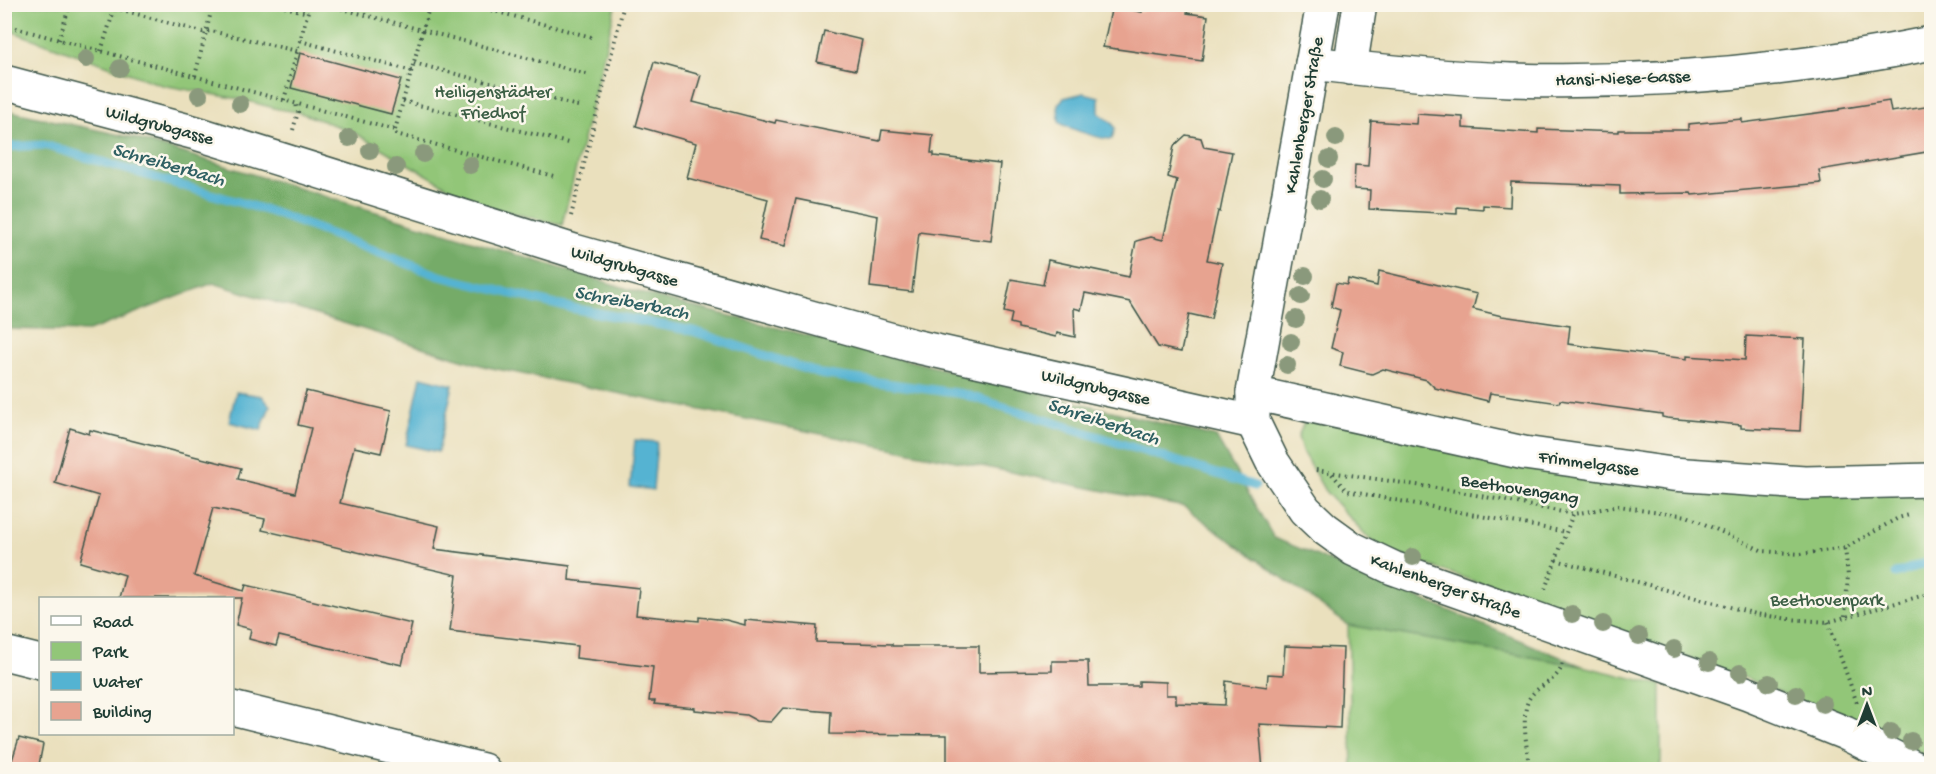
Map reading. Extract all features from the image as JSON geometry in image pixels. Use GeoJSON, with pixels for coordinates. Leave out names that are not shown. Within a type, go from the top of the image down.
{"type":"FeatureCollection","features":[{"type":"Feature","properties":{"kind":"street","name":"Kahlenberger Straße"},"geometry":{"type":"LineString","coordinates":[[1323,4],[1253,407],[1272,461],[1305,510],[1324,528],[1353,549],[1393,568],[1748,694],[1845,733],[1919,770]]}},
{"type":"Feature","properties":{"kind":"street"},"geometry":{"type":"LineString","coordinates":[[1350,68],[1360,4]]}},
{"type":"Feature","properties":{"kind":"street","name":"Hansi-Niese-Gasse"},"geometry":{"type":"LineString","coordinates":[[1312,63],[1510,80],[1642,78],[1800,65],[1932,43]]}},
{"type":"Feature","properties":{"kind":"street","name":"Wildgrubgasse"},"geometry":{"type":"LineString","coordinates":[[4,82],[196,133],[563,248],[914,346],[1253,407]]}},
{"type":"Feature","properties":{"kind":"street","name":"Frimmelgasse"},"geometry":{"type":"LineString","coordinates":[[1253,407],[1524,453],[1672,474],[1805,483],[1932,480]]}},
{"type":"Feature","properties":{"kind":"street"},"geometry":{"type":"LineString","coordinates":[[4,653],[39,662]]}},
{"type":"Feature","properties":{"kind":"street"},"geometry":{"type":"LineString","coordinates":[[234,708],[483,770]]}},
{"type":"Feature","properties":{"kind":"path"},"geometry":{"type":"LineString","coordinates":[[12,4],[6,25],[395,130],[396,134],[557,177]]}},
{"type":"Feature","properties":{"kind":"path"},"geometry":{"type":"LineString","coordinates":[[59,40],[70,4]]}},
{"type":"Feature","properties":{"kind":"path"},"geometry":{"type":"LineString","coordinates":[[195,76],[213,4]]}},
{"type":"Feature","properties":{"kind":"path"},"geometry":{"type":"LineString","coordinates":[[273,4],[308,13]]}},
{"type":"Feature","properties":{"kind":"path"},"geometry":{"type":"LineString","coordinates":[[284,100],[310,4]]}},
{"type":"Feature","properties":{"kind":"path"},"geometry":{"type":"LineString","coordinates":[[324,4],[587,74]]}},
{"type":"Feature","properties":{"kind":"path"},"geometry":{"type":"LineString","coordinates":[[395,130],[430,4]]}},
{"type":"Feature","properties":{"kind":"path"},"geometry":{"type":"LineString","coordinates":[[468,4],[595,38]]}},
{"type":"Feature","properties":{"kind":"path"},"geometry":{"type":"LineString","coordinates":[[563,248],[624,4]]}},
{"type":"Feature","properties":{"kind":"path"},"geometry":{"type":"LineString","coordinates":[[101,51],[115,6],[202,32],[211,31],[297,51]]}},
{"type":"Feature","properties":{"kind":"path"},"geometry":{"type":"LineString","coordinates":[[300,41],[412,71]]}},
{"type":"Feature","properties":{"kind":"path"},"geometry":{"type":"LineString","coordinates":[[414,63],[579,106]]}},
{"type":"Feature","properties":{"kind":"path"},"geometry":{"type":"LineString","coordinates":[[403,101],[568,143]]}},
{"type":"Feature","properties":{"kind":"path","name":"Beethovengang"},"geometry":{"type":"LineString","coordinates":[[1313,469],[1450,490],[1573,514],[1619,506],[1687,516],[1763,550],[1801,554],[1845,548],[1898,518],[1909,515]]}},
{"type":"Feature","properties":{"kind":"path"},"geometry":{"type":"LineString","coordinates":[[1332,473],[1347,491],[1566,532]]}},
{"type":"Feature","properties":{"kind":"path"},"geometry":{"type":"LineString","coordinates":[[1534,617],[1573,514]]}},
{"type":"Feature","properties":{"kind":"path"},"geometry":{"type":"LineString","coordinates":[[1844,616],[1848,576],[1845,548]]}},
{"type":"Feature","properties":{"kind":"path"},"geometry":{"type":"LineString","coordinates":[[1556,560],[1756,614],[1789,620],[1828,622],[1932,593]]}},
{"type":"Feature","properties":{"kind":"path"},"geometry":{"type":"LineString","coordinates":[[1828,622],[1857,703],[1845,733]]}},
{"type":"Feature","properties":{"kind":"path"},"geometry":{"type":"LineString","coordinates":[[1528,770],[1526,708],[1532,694],[1560,672],[1563,658]]}},
{"type":"Feature","properties":{"kind":"green space","name":"Heiligenstädter Friedhof"},"geometry":{"type":"Polygon","coordinates":[[[4,5],[616,5],[562,225],[479,205],[353,132],[298,112],[162,85],[5,29],[4,5]]]}},
{"type":"Feature","properties":{"kind":"green space"},"geometry":{"type":"Polygon","coordinates":[[[5,110],[134,138],[658,298],[1216,437],[1274,538],[1582,666],[1348,625],[1184,507],[487,367],[213,283],[89,331],[5,329],[5,110]]]}},
{"type":"Feature","properties":{"kind":"green space","name":"Beethovenpark"},"geometry":{"type":"Polygon","coordinates":[[[1328,420],[1931,492],[1931,758],[1902,743],[1741,676],[1377,547],[1325,491],[1303,453],[1298,437],[1304,422],[1328,420]]]}},
{"type":"Feature","properties":{"kind":"green space"},"geometry":{"type":"Polygon","coordinates":[[[1348,625],[1582,666],[1661,685],[1661,769],[1352,769],[1348,625]]]}},
{"type":"Feature","properties":{"kind":"water"},"geometry":{"type":"Polygon","coordinates":[[[1084,93],[1099,97],[1099,113],[1115,128],[1112,139],[1085,133],[1059,122],[1058,104],[1064,98],[1084,93]]]}},
{"type":"Feature","properties":{"kind":"water"},"geometry":{"type":"Polygon","coordinates":[[[421,377],[453,385],[438,452],[406,445],[421,377]]]}},
{"type":"Feature","properties":{"kind":"water"},"geometry":{"type":"Polygon","coordinates":[[[236,392],[262,396],[270,406],[261,430],[229,422],[236,392]]]}},
{"type":"Feature","properties":{"kind":"water"},"geometry":{"type":"Polygon","coordinates":[[[635,440],[657,442],[653,490],[630,487],[635,440]]]}},
{"type":"Feature","properties":{"kind":"building"},"geometry":{"type":"Polygon","coordinates":[[[1143,4],[1172,4],[1188,7],[1187,13],[1208,16],[1202,61],[1103,47],[1112,6],[1142,12],[1143,4]]]}},
{"type":"Feature","properties":{"kind":"building"},"geometry":{"type":"Polygon","coordinates":[[[824,31],[862,40],[856,70],[817,62],[824,31]]]}},
{"type":"Feature","properties":{"kind":"building"},"geometry":{"type":"Polygon","coordinates":[[[300,53],[401,80],[391,114],[291,88],[300,53]]]}},
{"type":"Feature","properties":{"kind":"building"},"geometry":{"type":"Polygon","coordinates":[[[654,62],[701,75],[693,102],[775,123],[776,120],[880,141],[882,130],[933,135],[931,153],[934,153],[934,156],[1000,164],[991,241],[919,232],[912,292],[870,287],[878,216],[796,199],[785,246],[759,240],[768,199],[687,178],[696,143],[636,126],[654,62]]]}},
{"type":"Feature","properties":{"kind":"building"},"geometry":{"type":"Polygon","coordinates":[[[1889,101],[1891,112],[1932,106],[1932,151],[1819,170],[1821,183],[1692,195],[1691,193],[1620,194],[1620,186],[1511,182],[1510,207],[1483,205],[1483,209],[1457,207],[1457,214],[1369,209],[1370,190],[1354,189],[1355,165],[1368,166],[1371,121],[1416,124],[1417,114],[1463,117],[1463,128],[1538,133],[1538,129],[1619,132],[1619,130],[1688,130],[1688,124],[1742,119],[1742,123],[1889,101]]]}},
{"type":"Feature","properties":{"kind":"building"},"geometry":{"type":"Polygon","coordinates":[[[1186,135],[1201,138],[1204,147],[1232,152],[1220,212],[1218,211],[1207,260],[1222,263],[1211,319],[1189,314],[1181,352],[1158,347],[1130,302],[1085,293],[1081,310],[1074,308],[1075,337],[1057,333],[1056,337],[1018,328],[1018,325],[1010,323],[1012,314],[1004,312],[1011,279],[1043,285],[1048,260],[1129,277],[1136,241],[1151,237],[1163,240],[1177,180],[1168,177],[1174,146],[1186,135]]]}},
{"type":"Feature","properties":{"kind":"building"},"geometry":{"type":"Polygon","coordinates":[[[1379,271],[1477,294],[1473,309],[1502,316],[1570,326],[1568,344],[1687,359],[1687,356],[1745,360],[1746,336],[1805,339],[1800,431],[1741,428],[1741,425],[1667,418],[1662,417],[1662,414],[1490,393],[1488,401],[1435,388],[1427,380],[1383,369],[1372,374],[1340,366],[1343,352],[1331,348],[1340,310],[1331,307],[1336,283],[1347,285],[1348,279],[1377,286],[1379,271]]]}},
{"type":"Feature","properties":{"kind":"building"},"geometry":{"type":"Polygon","coordinates":[[[306,391],[391,411],[381,453],[354,447],[340,503],[439,526],[434,549],[570,566],[569,580],[639,588],[636,615],[699,621],[699,617],[745,625],[745,620],[817,626],[816,642],[892,644],[892,646],[979,646],[979,672],[1052,671],[1052,661],[1088,661],[1089,686],[1139,686],[1139,681],[1166,682],[1166,695],[1176,695],[1176,703],[1225,705],[1226,681],[1267,687],[1268,674],[1283,675],[1285,646],[1343,648],[1340,728],[1259,724],[1263,770],[947,770],[947,735],[830,734],[831,712],[783,708],[771,722],[757,721],[746,715],[654,704],[655,701],[649,701],[653,667],[576,658],[577,646],[450,631],[457,575],[262,530],[265,519],[213,508],[194,576],[244,591],[246,585],[412,624],[402,665],[279,636],[276,646],[249,639],[251,629],[236,625],[242,598],[119,597],[125,575],[80,562],[99,496],[55,483],[70,428],[89,434],[90,430],[241,468],[238,479],[295,493],[311,428],[298,425],[306,391]]]}},
{"type":"Feature","properties":{"kind":"building"},"geometry":{"type":"Polygon","coordinates":[[[19,738],[43,744],[38,770],[9,770],[19,738]]]}},
{"type":"Feature","properties":{"kind":"waterway","name":"Schreiberbach"},"geometry":{"type":"LineString","coordinates":[[4,147],[44,145],[272,212],[440,276],[561,306],[693,331],[820,374],[963,394],[1255,486]]}},
{"type":"Feature","properties":{"kind":"waterway","name":"Schreiberbach"},"geometry":{"type":"LineString","coordinates":[[1896,574],[1932,560]]}}]}
